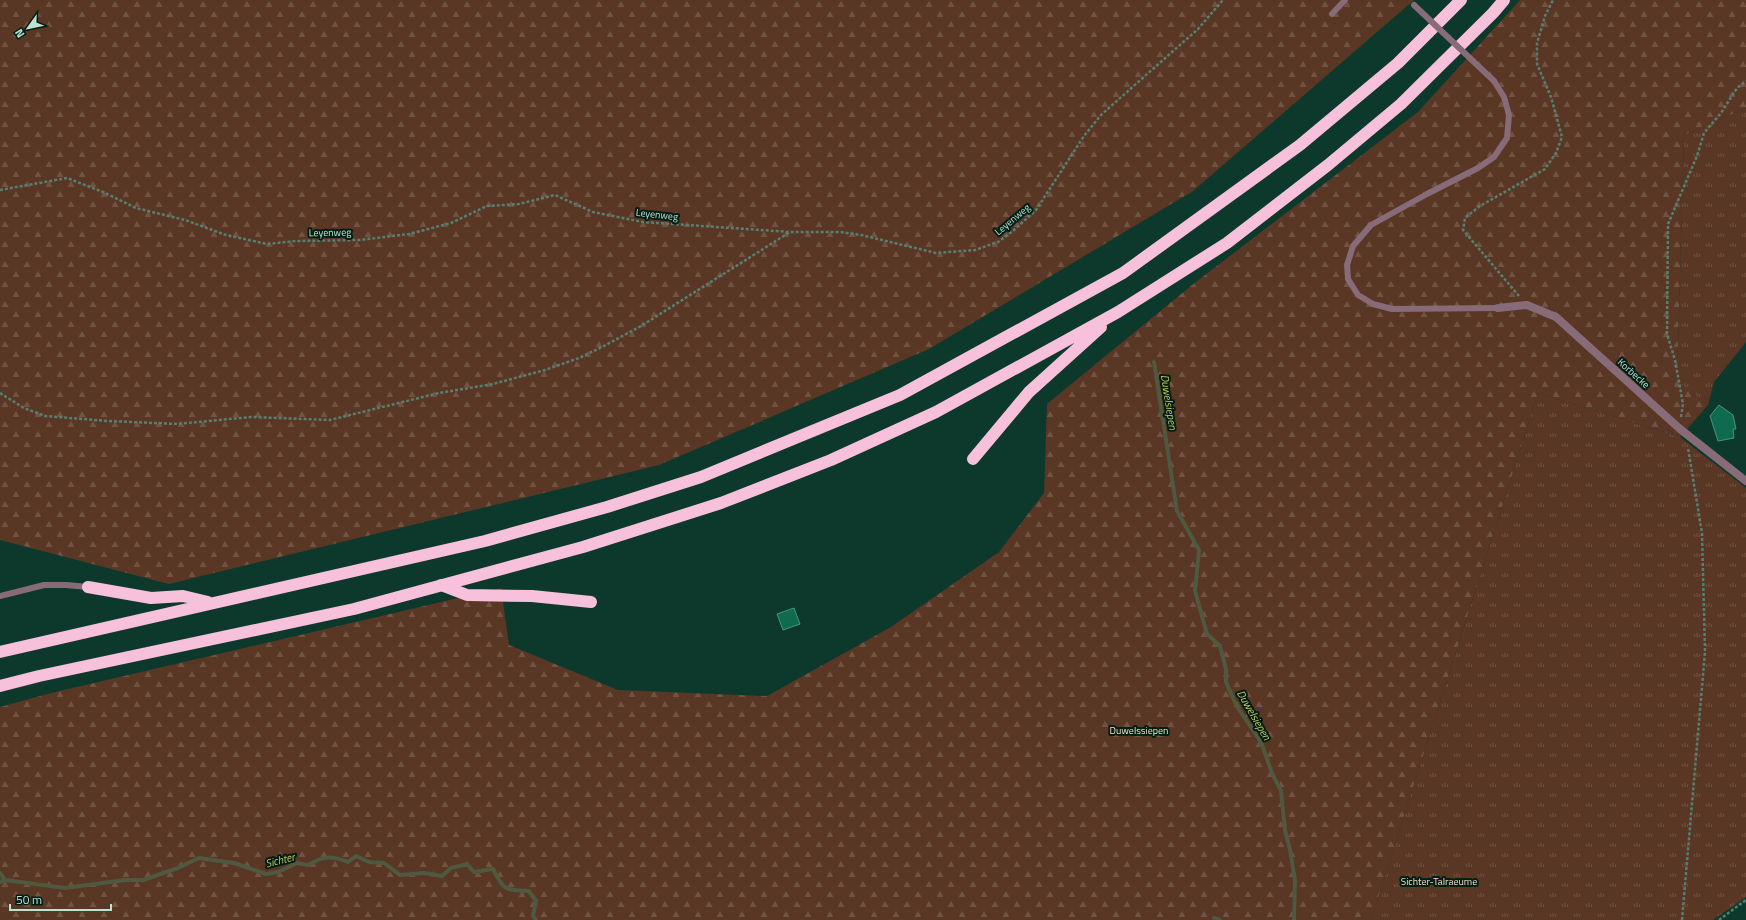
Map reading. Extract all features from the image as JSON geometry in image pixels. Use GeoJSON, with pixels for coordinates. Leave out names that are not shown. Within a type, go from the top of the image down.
{"type":"FeatureCollection","features":[{"type":"Feature","properties":{"kind":"highway"},"geometry":{"type":"LineString","coordinates":[[0,652],[485,541],[607,507],[701,477],[900,395],[1123,273],[1300,146],[1398,63],[1461,0]]}},
{"type":"Feature","properties":{"kind":"highway"},"geometry":{"type":"LineString","coordinates":[[0,686],[39,676],[354,609],[583,547],[714,506],[831,460],[936,412],[1118,312],[1227,243],[1328,166],[1401,104],[1504,0]]}},
{"type":"Feature","properties":{"kind":"highway"},"geometry":{"type":"LineString","coordinates":[[973,459],[1029,392],[1118,312]]}},
{"type":"Feature","properties":{"kind":"highway"},"geometry":{"type":"LineString","coordinates":[[441,585],[467,595],[532,596],[591,602]]}},
{"type":"Feature","properties":{"kind":"highway"},"geometry":{"type":"LineString","coordinates":[[88,587],[151,598],[183,596],[211,603]]}},
{"type":"Feature","properties":{"kind":"street","name":"Korbecke"},"geometry":{"type":"LineString","coordinates":[[1498,308],[1527,305],[1556,317],[1683,431],[1746,481]]}},
{"type":"Feature","properties":{"kind":"lane"},"geometry":{"type":"LineString","coordinates":[[1332,14],[1346,0]]}},
{"type":"Feature","properties":{"kind":"lane"},"geometry":{"type":"LineString","coordinates":[[1412,2],[1494,81],[1504,97],[1509,115],[1506,138],[1494,157],[1478,168],[1370,225],[1353,246],[1347,265],[1348,279],[1358,295],[1373,304],[1392,309],[1498,308]]}},
{"type":"Feature","properties":{"kind":"lane"},"geometry":{"type":"LineString","coordinates":[[0,596],[44,585],[66,584],[88,587]]}},
{"type":"Feature","properties":{"kind":"path","name":"Leyenweg"},"geometry":{"type":"LineString","coordinates":[[0,190],[67,178],[103,192],[136,208],[185,220],[226,235],[267,244],[296,241],[360,240],[409,234],[451,223],[487,206],[518,204],[555,195],[593,212],[643,222],[790,232],[840,232],[936,253],[975,250],[998,242],[1036,210],[1084,136],[1101,115],[1192,34],[1223,0]]}},
{"type":"Feature","properties":{"kind":"path"},"geometry":{"type":"LineString","coordinates":[[1527,305],[1464,230],[1465,218],[1480,206],[1545,169],[1556,153],[1562,137],[1551,97],[1537,64],[1537,43],[1545,16],[1553,0]]}},
{"type":"Feature","properties":{"kind":"path"},"geometry":{"type":"LineString","coordinates":[[1682,920],[1705,652],[1702,532],[1683,431],[1683,404],[1675,360],[1667,334],[1668,224],[1694,162],[1704,133],[1721,113],[1737,88],[1746,81]]}},
{"type":"Feature","properties":{"kind":"path"},"geometry":{"type":"LineString","coordinates":[[0,393],[24,408],[44,416],[177,424],[250,417],[330,420],[439,393],[493,384],[545,370],[579,358],[640,326],[790,232]]}},
{"type":"Feature","properties":{"kind":"path"},"geometry":{"type":"LineString","coordinates":[[1718,920],[1746,900]]}},
{"type":"Feature","properties":{"kind":"green space"},"geometry":{"type":"Polygon","coordinates":[[[0,0],[1414,0],[1193,191],[929,349],[659,465],[169,584],[0,540],[0,0]]]}},
{"type":"Feature","properties":{"kind":"green space","name":"Duwelssiepen"},"geometry":{"type":"Polygon","coordinates":[[[1520,0],[1746,0],[1746,108],[1684,135],[1677,381],[1708,405],[1680,437],[1538,393],[1371,920],[0,920],[0,707],[51,693],[501,588],[509,645],[618,690],[767,696],[891,627],[999,552],[1044,493],[1047,404],[1192,285],[1418,112],[1520,0]]]}},
{"type":"Feature","properties":{"kind":"green space"},"geometry":{"type":"Polygon","coordinates":[[[1746,108],[1746,342],[1714,382],[1708,405],[1677,382],[1684,135],[1746,108]]]}},
{"type":"Feature","properties":{"kind":"green space","name":"Sichter-Talraeume"},"geometry":{"type":"Polygon","coordinates":[[[1538,393],[1680,437],[1746,488],[1746,897],[1713,920],[1371,920],[1538,393]]]}},
{"type":"Feature","properties":{"kind":"building"},"geometry":{"type":"Polygon","coordinates":[[[1719,405],[1733,415],[1736,429],[1733,429],[1734,438],[1718,441],[1710,416],[1719,405]]]}},
{"type":"Feature","properties":{"kind":"building"},"geometry":{"type":"Polygon","coordinates":[[[794,608],[800,624],[783,630],[777,614],[794,608]]]}},
{"type":"Feature","properties":{"kind":"waterway","name":"Duwelsiepen"},"geometry":{"type":"LineString","coordinates":[[1154,362],[1177,511],[1199,550],[1195,591],[1207,634],[1220,646],[1226,669],[1226,682],[1236,705],[1261,742],[1272,773],[1281,791],[1285,830],[1295,880],[1294,920]]}},
{"type":"Feature","properties":{"kind":"waterway","name":"Sichter"},"geometry":{"type":"LineString","coordinates":[[0,882],[5,880],[65,888],[125,880],[143,880],[178,868],[199,858],[234,863],[266,874],[278,872],[297,863],[308,865],[323,858],[337,858],[348,862],[356,856],[369,862],[384,863],[400,875],[424,873],[442,876],[451,868],[467,864],[474,872],[493,869],[500,882],[506,888],[529,891],[536,901],[533,916],[536,920]]}},
{"type":"Feature","properties":{"kind":"waterway","name":"Sichter"},"geometry":{"type":"LineString","coordinates":[[0,873],[5,880]]}},
{"type":"Feature","properties":{"kind":"waterway"},"geometry":{"type":"LineString","coordinates":[[1214,918],[1220,920]]}}]}
